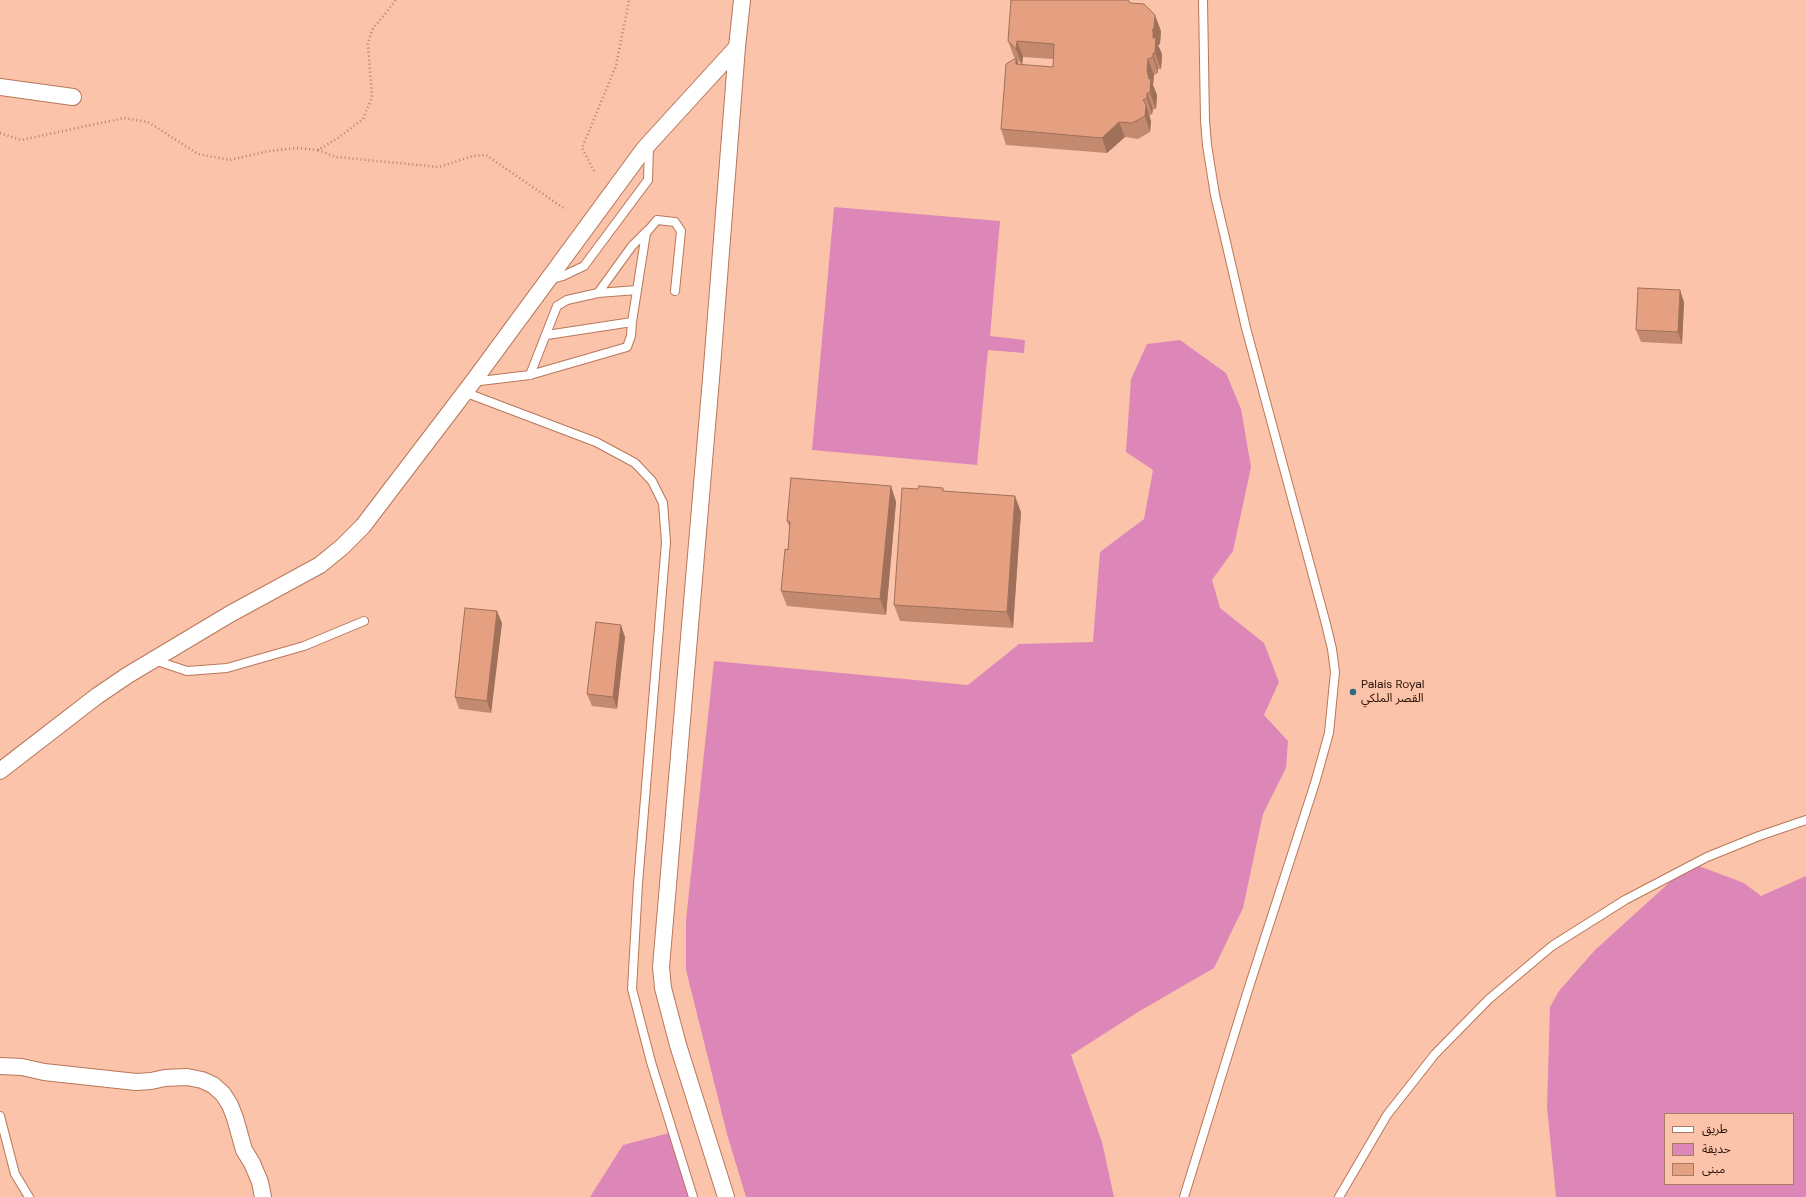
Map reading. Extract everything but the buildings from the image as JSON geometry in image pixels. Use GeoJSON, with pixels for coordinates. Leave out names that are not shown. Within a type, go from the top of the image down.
{"type":"FeatureCollection","features":[{"type":"Feature","properties":{"kind":"street"},"geometry":{"type":"LineString","coordinates":[[726,1197],[676,1038],[663,988],[661,967],[712,375],[737,47],[742,0]]}},
{"type":"Feature","properties":{"kind":"street"},"geometry":{"type":"LineString","coordinates":[[0,771],[97,696],[153,660],[230,614],[320,564],[342,547],[362,526],[391,490],[475,379],[648,144],[737,47]]}},
{"type":"Feature","properties":{"kind":"street"},"geometry":{"type":"LineString","coordinates":[[0,87],[73,97]]}},
{"type":"Feature","properties":{"kind":"street"},"geometry":{"type":"LineString","coordinates":[[0,1066],[22,1067],[44,1072],[136,1082],[187,1077],[202,1080],[213,1085],[223,1094],[230,1105],[244,1150],[260,1182],[263,1197]]}},
{"type":"Feature","properties":{"kind":"lane"},"geometry":{"type":"LineString","coordinates":[[1184,1197],[1250,982],[1315,783],[1329,733],[1335,672],[1332,649],[1326,624],[1246,328],[1215,195],[1205,120],[1203,0]]}},
{"type":"Feature","properties":{"kind":"lane"},"geometry":{"type":"LineString","coordinates":[[546,281],[563,276],[584,266],[635,199],[648,180],[648,144]]}},
{"type":"Feature","properties":{"kind":"lane"},"geometry":{"type":"LineString","coordinates":[[475,379],[480,381],[530,375],[627,347],[631,336],[646,233],[657,220],[675,222],[681,231],[675,291]]}},
{"type":"Feature","properties":{"kind":"lane"},"geometry":{"type":"LineString","coordinates":[[598,294],[632,246],[650,229]]}},
{"type":"Feature","properties":{"kind":"lane"},"geometry":{"type":"LineString","coordinates":[[530,375],[547,335],[557,306],[567,300],[598,294],[637,290]]}},
{"type":"Feature","properties":{"kind":"lane"},"geometry":{"type":"LineString","coordinates":[[547,335],[632,322]]}},
{"type":"Feature","properties":{"kind":"lane"},"geometry":{"type":"LineString","coordinates":[[464,392],[596,442],[635,462],[652,481],[663,503],[666,542],[639,876],[632,989],[651,1062],[693,1197]]}},
{"type":"Feature","properties":{"kind":"lane"},"geometry":{"type":"LineString","coordinates":[[153,660],[187,671],[227,668],[304,646],[364,621]]}},
{"type":"Feature","properties":{"kind":"lane"},"geometry":{"type":"LineString","coordinates":[[1339,1197],[1387,1115],[1435,1054],[1489,999],[1552,946],[1625,900],[1707,856],[1806,820]]}},
{"type":"Feature","properties":{"kind":"lane"},"geometry":{"type":"LineString","coordinates":[[0,1116],[15,1174],[29,1197]]}},
{"type":"Feature","properties":{"kind":"path"},"geometry":{"type":"LineString","coordinates":[[318,150],[338,138],[362,119],[372,97],[368,44],[372,30],[396,0]]}},
{"type":"Feature","properties":{"kind":"path"},"geometry":{"type":"LineString","coordinates":[[594,171],[582,148],[616,66],[629,0]]}},
{"type":"Feature","properties":{"kind":"path"},"geometry":{"type":"LineString","coordinates":[[0,133],[21,140],[124,118],[148,122],[198,154],[230,160],[298,148],[318,150],[336,156],[439,167],[474,156],[486,155],[565,209]]}},
{"type":"Feature","properties":{"kind":"green space"},"geometry":{"type":"Polygon","coordinates":[[[834,207],[1000,221],[990,336],[1025,340],[1024,353],[988,350],[977,465],[812,450],[834,207]]]}},
{"type":"Feature","properties":{"kind":"green space"},"geometry":{"type":"Polygon","coordinates":[[[1180,340],[1226,373],[1241,409],[1251,467],[1233,551],[1212,580],[1220,608],[1264,643],[1279,682],[1264,715],[1288,741],[1286,768],[1263,814],[1243,908],[1214,968],[1138,1012],[1071,1055],[1102,1142],[1114,1197],[746,1197],[727,1134],[686,970],[686,920],[714,661],[968,685],[1019,644],[1093,642],[1100,552],[1144,519],[1153,470],[1126,452],[1131,379],[1147,344],[1180,340]]]}},
{"type":"Feature","properties":{"kind":"green space"},"geometry":{"type":"Polygon","coordinates":[[[1691,863],[1744,883],[1761,896],[1806,876],[1806,1197],[1556,1197],[1547,1107],[1550,1007],[1559,991],[1595,950],[1691,863]]]}},
{"type":"Feature","properties":{"kind":"green space"},"geometry":{"type":"Polygon","coordinates":[[[677,1131],[690,1197],[590,1197],[623,1145],[677,1131]]]}},
{"type":"Feature","properties":{"kind":"place","name":"Palais Royal القصر الملكي"},"geometry":{"type":"Point","coordinates":[1353,692]}}]}
